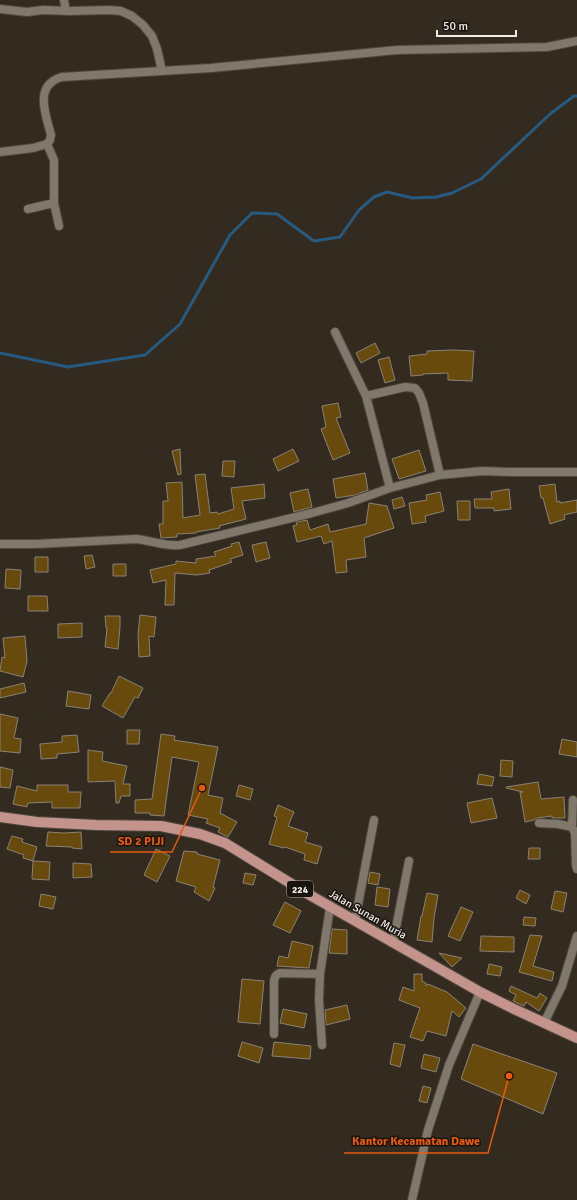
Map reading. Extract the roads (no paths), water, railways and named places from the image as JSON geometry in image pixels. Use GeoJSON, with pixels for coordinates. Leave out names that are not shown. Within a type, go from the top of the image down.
{"type":"FeatureCollection","features":[{"type":"Feature","properties":{"kind":"main road","name":"Jalan Sunan Muria"},"geometry":{"type":"LineString","coordinates":[[0,817],[37,822],[161,826],[200,834],[225,843],[330,907],[480,992],[577,1038]]}},
{"type":"Feature","properties":{"kind":"street"},"geometry":{"type":"LineString","coordinates":[[64,0],[66,11]]}},
{"type":"Feature","properties":{"kind":"street"},"geometry":{"type":"LineString","coordinates":[[0,9],[28,12],[43,10],[121,11],[132,16],[144,25],[152,36],[157,49],[162,71]]}},
{"type":"Feature","properties":{"kind":"street"},"geometry":{"type":"LineString","coordinates":[[0,152],[33,148],[47,144],[51,135],[44,104],[44,96],[47,87],[56,79],[211,68],[396,50],[547,47],[577,41]]}},
{"type":"Feature","properties":{"kind":"street"},"geometry":{"type":"LineString","coordinates":[[47,144],[54,160],[54,203],[58,226]]}},
{"type":"Feature","properties":{"kind":"street"},"geometry":{"type":"LineString","coordinates":[[28,209],[54,203]]}},
{"type":"Feature","properties":{"kind":"street"},"geometry":{"type":"LineString","coordinates":[[335,332],[366,396],[390,488]]}},
{"type":"Feature","properties":{"kind":"street"},"geometry":{"type":"LineString","coordinates":[[366,396],[405,387],[415,388],[423,403],[440,475]]}},
{"type":"Feature","properties":{"kind":"street"},"geometry":{"type":"LineString","coordinates":[[0,544],[36,544],[135,538],[145,539],[170,546],[180,545],[312,513],[348,503],[390,488],[440,475],[482,470],[510,472],[577,472]]}},
{"type":"Feature","properties":{"kind":"street"},"geometry":{"type":"LineString","coordinates":[[573,800],[572,827],[576,833],[575,859],[577,869]]}},
{"type":"Feature","properties":{"kind":"street"},"geometry":{"type":"LineString","coordinates":[[355,921],[374,820]]}},
{"type":"Feature","properties":{"kind":"street"},"geometry":{"type":"LineString","coordinates":[[539,823],[558,824],[572,827]]}},
{"type":"Feature","properties":{"kind":"street"},"geometry":{"type":"LineString","coordinates":[[393,943],[409,861]]}},
{"type":"Feature","properties":{"kind":"street"},"geometry":{"type":"LineString","coordinates":[[322,1045],[318,1000],[320,974],[330,907]]}},
{"type":"Feature","properties":{"kind":"street"},"geometry":{"type":"LineString","coordinates":[[544,1023],[562,986],[577,936]]}},
{"type":"Feature","properties":{"kind":"street"},"geometry":{"type":"LineString","coordinates":[[274,1034],[274,982],[277,974],[320,974]]}},
{"type":"Feature","properties":{"kind":"street"},"geometry":{"type":"LineString","coordinates":[[412,1200],[428,1130],[446,1072],[480,992]]}},
{"type":"Feature","properties":{"kind":"waterway"},"geometry":{"type":"LineString","coordinates":[[0,353],[68,367],[145,355],[180,324],[230,235],[252,213],[277,214],[314,241],[340,237],[359,210],[374,197],[387,192],[413,198],[436,197],[452,193],[481,179],[550,114],[574,96],[577,96]]}},
{"type":"Feature","properties":{"kind":"place","name":"SD 2 PIJI"},"geometry":{"type":"Point","coordinates":[202,788]}},
{"type":"Feature","properties":{"kind":"place","name":"Kantor Kecamatan Dawe"},"geometry":{"type":"Point","coordinates":[509,1076]}}]}
